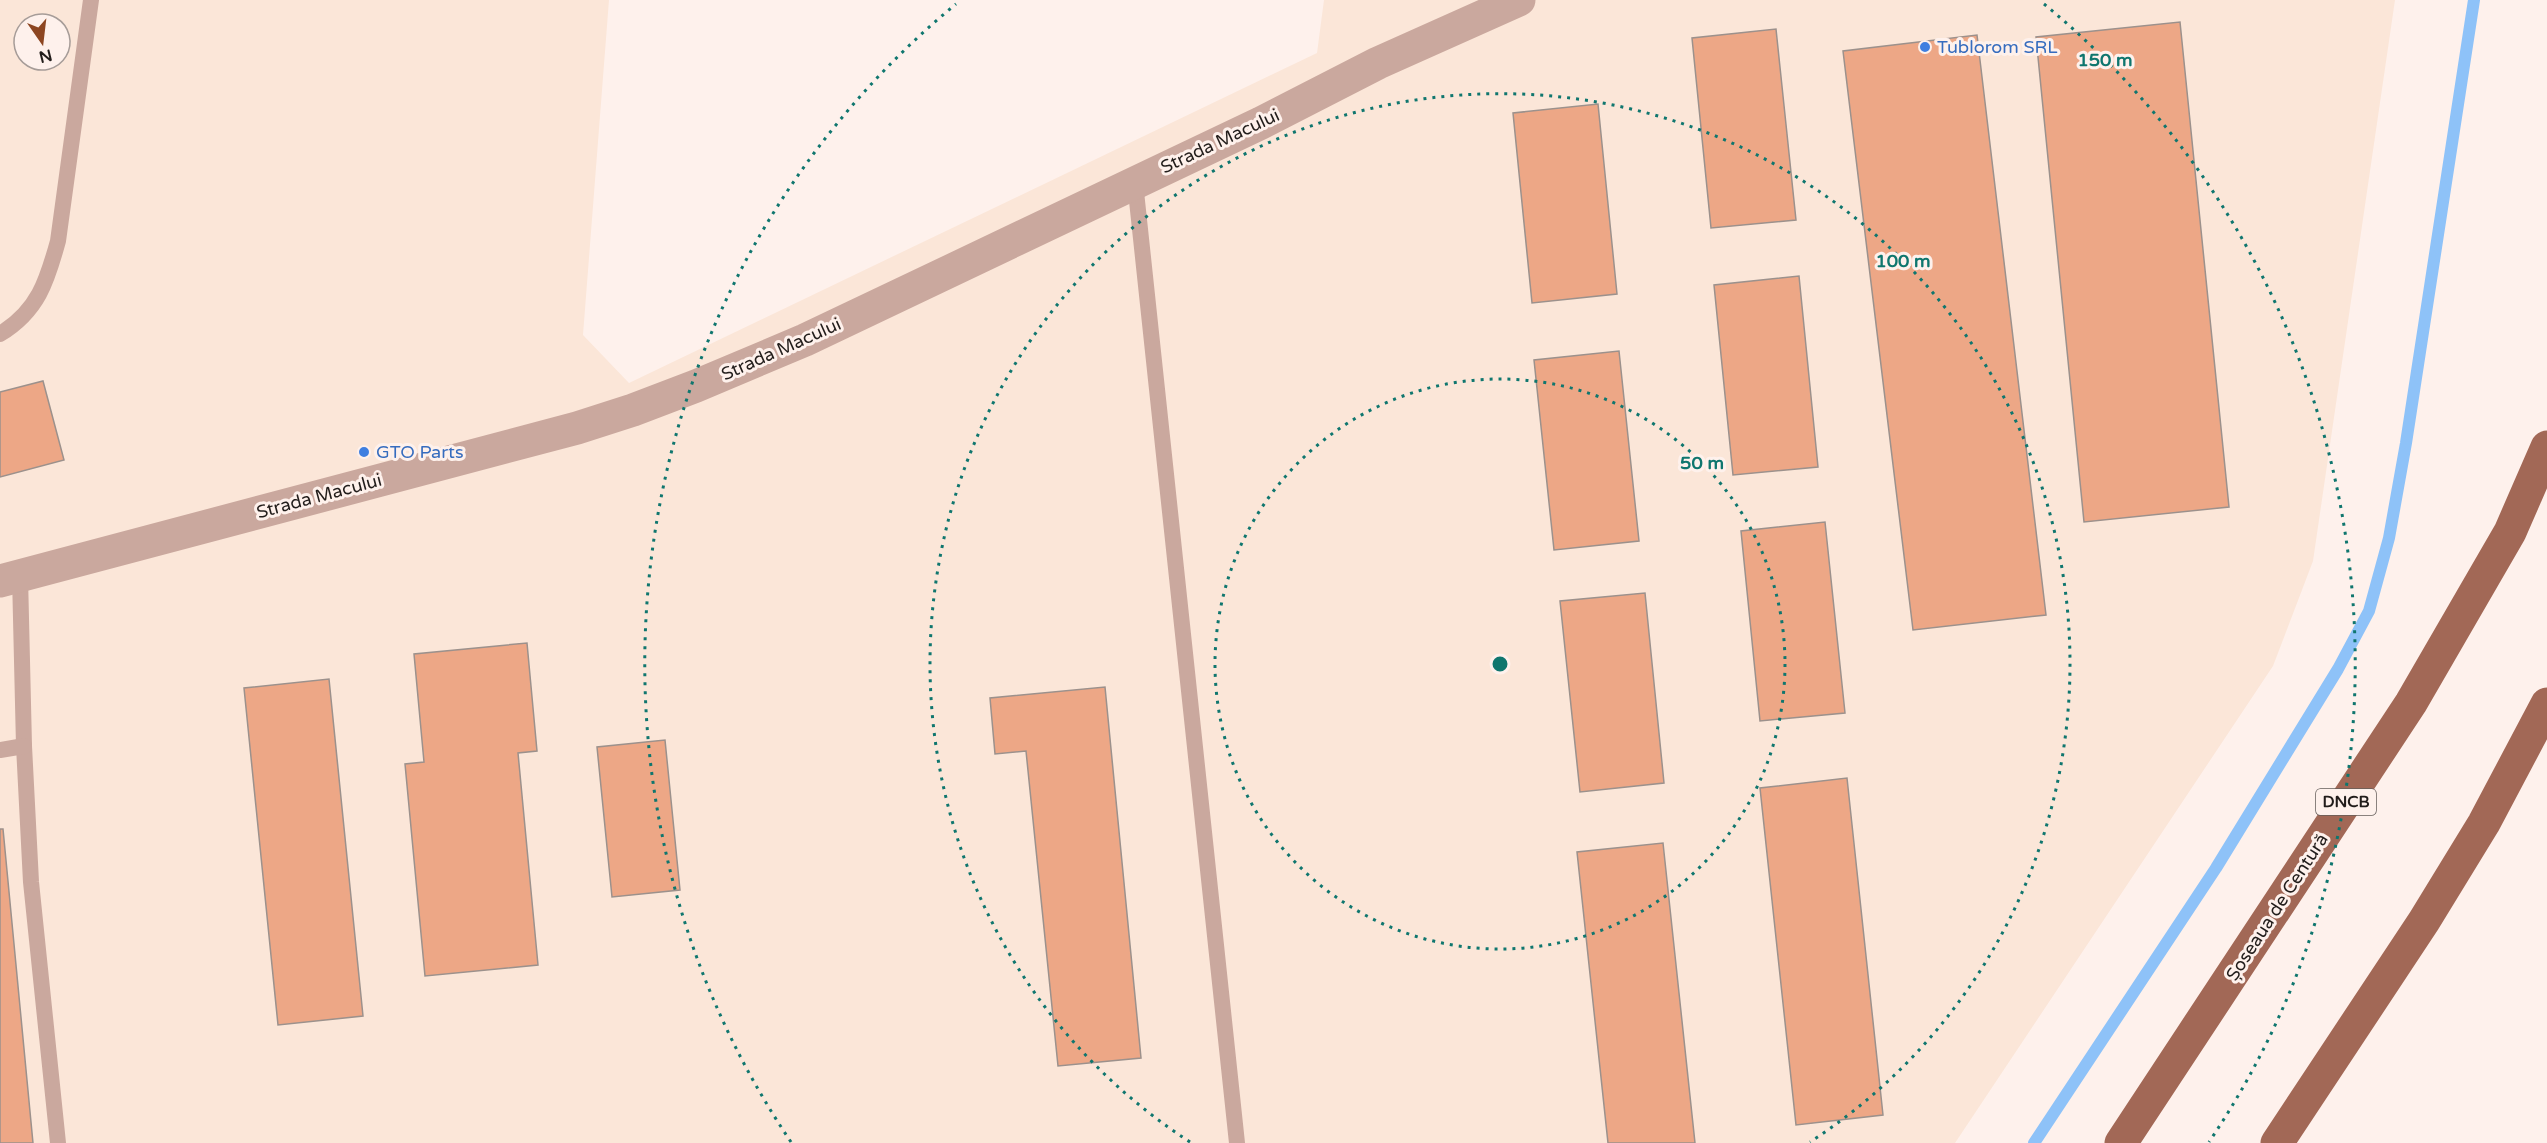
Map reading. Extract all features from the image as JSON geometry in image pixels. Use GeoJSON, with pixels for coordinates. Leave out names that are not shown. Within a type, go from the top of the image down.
{"type":"FeatureCollection","features":[{"type":"Feature","properties":{"kind":"main road","name":"Șoseaua de Centură"},"geometry":{"type":"LineString","coordinates":[[2121,1143],[2411,703],[2510,532],[2547,447]]}},
{"type":"Feature","properties":{"kind":"main road"},"geometry":{"type":"LineString","coordinates":[[2277,1143],[2424,921],[2478,833],[2547,704]]}},
{"type":"Feature","properties":{"kind":"street","name":"Strada Macului"},"geometry":{"type":"LineString","coordinates":[[10,578],[577,428],[633,410],[806,340],[1260,123],[1378,63],[1519,0]]}},
{"type":"Feature","properties":{"kind":"lane"},"geometry":{"type":"LineString","coordinates":[[0,334],[14,325],[34,305],[49,272],[58,241],[91,0]]}},
{"type":"Feature","properties":{"kind":"lane"},"geometry":{"type":"LineString","coordinates":[[1135,182],[1238,1143]]}},
{"type":"Feature","properties":{"kind":"lane"},"geometry":{"type":"LineString","coordinates":[[10,578],[24,746],[31,882],[58,1143]]}},
{"type":"Feature","properties":{"kind":"lane"},"geometry":{"type":"LineString","coordinates":[[0,750],[24,746]]}},
{"type":"Feature","properties":{"kind":"shaded area"},"geometry":{"type":"Polygon","coordinates":[[[0,0],[609,0],[583,335],[629,383],[1317,53],[1324,0],[2395,0],[2313,561],[2273,666],[1955,1143],[0,1143],[0,0]]]}},
{"type":"Feature","properties":{"kind":"building"},"geometry":{"type":"Polygon","coordinates":[[[2180,22],[2229,507],[2084,522],[2036,37],[2180,22]]]}},
{"type":"Feature","properties":{"kind":"building"},"geometry":{"type":"Polygon","coordinates":[[[1776,29],[1796,220],[1711,228],[1692,38],[1776,29]]]}},
{"type":"Feature","properties":{"kind":"building"},"geometry":{"type":"Polygon","coordinates":[[[1977,35],[2046,615],[1913,630],[1843,51],[1977,35]]]}},
{"type":"Feature","properties":{"kind":"building"},"geometry":{"type":"Polygon","coordinates":[[[1598,104],[1617,294],[1532,303],[1513,113],[1598,104]]]}},
{"type":"Feature","properties":{"kind":"building"},"geometry":{"type":"Polygon","coordinates":[[[1799,276],[1818,467],[1733,475],[1714,285],[1799,276]]]}},
{"type":"Feature","properties":{"kind":"building"},"geometry":{"type":"Polygon","coordinates":[[[1619,351],[1639,541],[1554,550],[1534,360],[1619,351]]]}},
{"type":"Feature","properties":{"kind":"building"},"geometry":{"type":"Polygon","coordinates":[[[43,381],[64,460],[0,477],[0,392],[43,381]]]}},
{"type":"Feature","properties":{"kind":"building"},"geometry":{"type":"Polygon","coordinates":[[[1825,522],[1845,713],[1760,721],[1741,531],[1825,522]]]}},
{"type":"Feature","properties":{"kind":"building"},"geometry":{"type":"Polygon","coordinates":[[[1645,593],[1664,783],[1580,792],[1560,601],[1645,593]]]}},
{"type":"Feature","properties":{"kind":"building"},"geometry":{"type":"Polygon","coordinates":[[[527,643],[537,751],[518,753],[538,965],[425,976],[405,764],[424,762],[414,654],[527,643]]]}},
{"type":"Feature","properties":{"kind":"building"},"geometry":{"type":"Polygon","coordinates":[[[329,679],[363,1016],[278,1025],[244,688],[329,679]]]}},
{"type":"Feature","properties":{"kind":"building"},"geometry":{"type":"Polygon","coordinates":[[[1105,687],[1141,1058],[1058,1066],[1026,751],[995,754],[990,698],[1105,687]]]}},
{"type":"Feature","properties":{"kind":"building"},"geometry":{"type":"Polygon","coordinates":[[[665,740],[680,890],[612,897],[597,747],[665,740]]]}},
{"type":"Feature","properties":{"kind":"building"},"geometry":{"type":"Polygon","coordinates":[[[1847,778],[1883,1115],[1796,1125],[1760,788],[1847,778]]]}},
{"type":"Feature","properties":{"kind":"building"},"geometry":{"type":"Polygon","coordinates":[[[0,829],[3,829],[33,1143],[0,1143],[0,829]]]}},
{"type":"Feature","properties":{"kind":"building"},"geometry":{"type":"Polygon","coordinates":[[[1663,843],[1695,1143],[1608,1143],[1577,852],[1663,843]]]}},
{"type":"Feature","properties":{"kind":"waterway"},"geometry":{"type":"LineString","coordinates":[[2034,1143],[2216,868],[2338,669],[2369,611],[2389,538],[2406,443],[2474,0]]}},
{"type":"Feature","properties":{"kind":"place","name":"Tublorom SRL"},"geometry":{"type":"Point","coordinates":[1925,47]}},
{"type":"Feature","properties":{"kind":"place","name":"GTO Parts"},"geometry":{"type":"Point","coordinates":[364,452]}}]}
